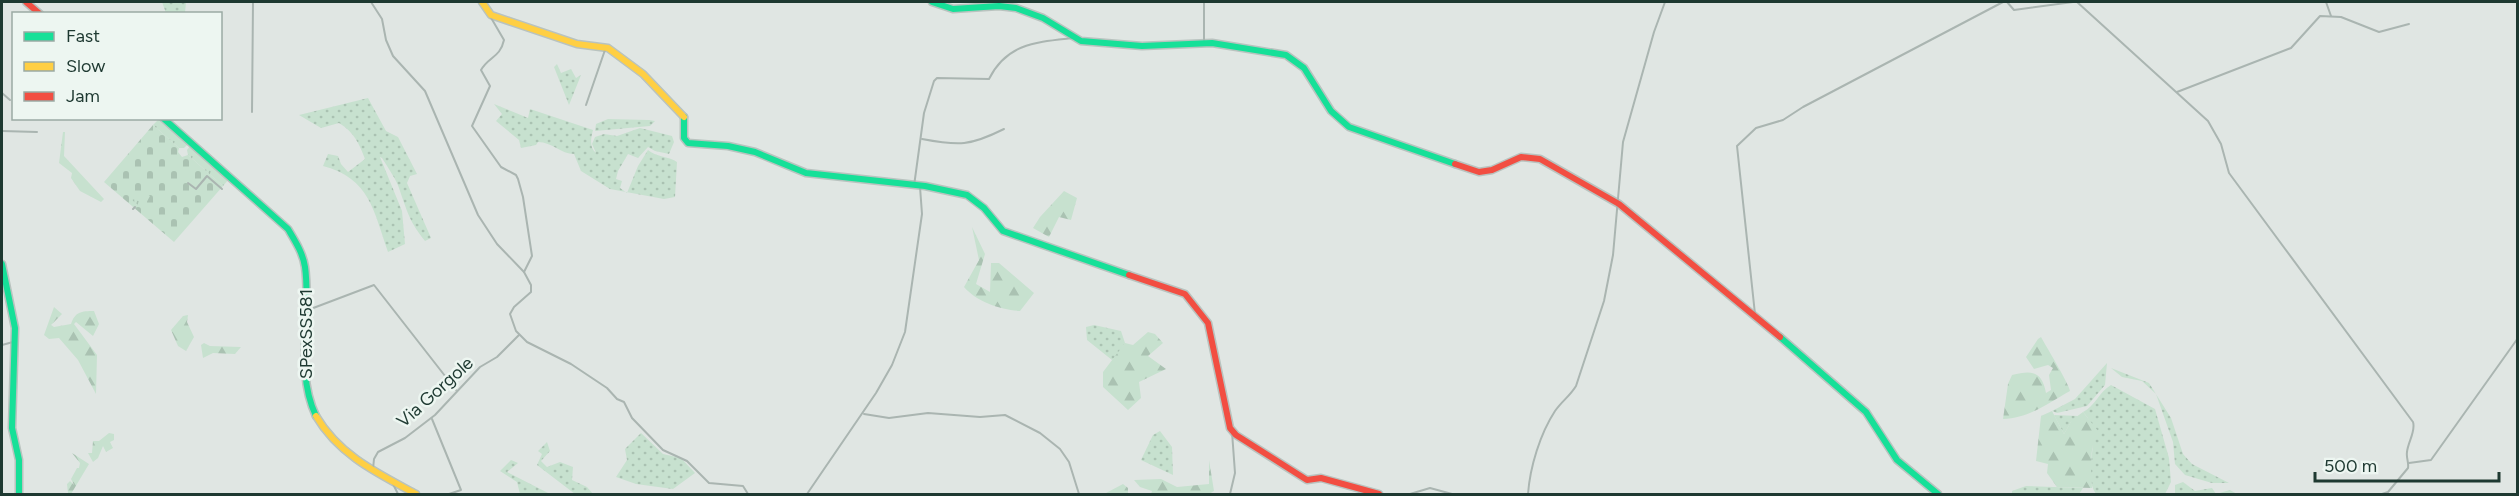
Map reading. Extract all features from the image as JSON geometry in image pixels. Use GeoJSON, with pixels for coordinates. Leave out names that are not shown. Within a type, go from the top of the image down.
{"type":"FeatureCollection","features":[{"type":"Feature","properties":{"kind":"street"},"geometry":{"type":"LineString","coordinates":[[26,2],[38,12]]}},
{"type":"Feature","properties":{"kind":"street"},"geometry":{"type":"LineString","coordinates":[[252,112],[253,2]]}},
{"type":"Feature","properties":{"kind":"street"},"geometry":{"type":"LineString","coordinates":[[371,2],[382,19],[386,40],[393,56],[425,90],[478,215],[497,244],[524,272],[532,290],[510,314],[513,326],[519,335],[533,346],[571,364],[607,388],[617,399],[624,402],[632,418],[663,450],[687,462],[709,483],[741,485],[748,495]]}},
{"type":"Feature","properties":{"kind":"street"},"geometry":{"type":"LineString","coordinates":[[482,2],[504,40],[501,52],[487,62],[482,70],[490,86],[472,126],[501,167],[516,175],[518,179],[524,197],[532,256],[524,272]]}},
{"type":"Feature","properties":{"kind":"street"},"geometry":{"type":"LineString","coordinates":[[932,2],[955,10],[993,5],[1023,10],[1055,24],[1073,38]]}},
{"type":"Feature","properties":{"kind":"street"},"geometry":{"type":"LineString","coordinates":[[1204,2],[1204,42]]}},
{"type":"Feature","properties":{"kind":"street"},"geometry":{"type":"LineString","coordinates":[[1528,495],[1529,478],[1543,435],[1556,410],[1576,386],[1604,301],[1613,255],[1623,142],[1654,32],[1665,2]]}},
{"type":"Feature","properties":{"kind":"street"},"geometry":{"type":"LineString","coordinates":[[1755,315],[1737,146],[1756,128],[1783,120],[1803,107],[2005,2],[2014,10],[2075,2],[2208,121],[2221,144],[2229,173],[2413,422],[2415,428],[2406,455],[2409,463],[2406,471],[2382,495]]}},
{"type":"Feature","properties":{"kind":"street"},"geometry":{"type":"LineString","coordinates":[[2326,2],[2331,16]]}},
{"type":"Feature","properties":{"kind":"street"},"geometry":{"type":"LineString","coordinates":[[489,13],[577,44],[606,47],[643,74],[684,117],[686,142],[728,146],[755,152],[806,173],[917,187],[925,186],[967,195],[984,208],[1003,231],[1185,294],[1208,323],[1232,429],[1235,473],[1230,495]]}},
{"type":"Feature","properties":{"kind":"street"},"geometry":{"type":"LineString","coordinates":[[2177,92],[2291,48],[2318,16],[2341,16],[2379,32],[2409,24]]}},
{"type":"Feature","properties":{"kind":"street"},"geometry":{"type":"LineString","coordinates":[[807,495],[864,414],[892,365],[905,332],[922,214],[917,187],[924,113],[932,85],[937,78],[989,79],[998,62],[1035,42],[1073,38],[1142,46],[1204,42],[1292,57],[1302,67],[1334,116],[1349,127],[1479,172],[1492,170],[1521,157],[1540,159],[1619,204],[1755,315],[1866,412],[1897,460],[1938,495]]}},
{"type":"Feature","properties":{"kind":"street"},"geometry":{"type":"LineString","coordinates":[[586,105],[606,47]]}},
{"type":"Feature","properties":{"kind":"street"},"geometry":{"type":"LineString","coordinates":[[2,93],[10,100]]}},
{"type":"Feature","properties":{"kind":"street","name":"SPexSS581"},"geometry":{"type":"LineString","coordinates":[[165,120],[277,217],[294,238],[305,267],[304,368],[312,411],[333,442],[345,452],[416,495]]}},
{"type":"Feature","properties":{"kind":"street"},"geometry":{"type":"LineString","coordinates":[[922,139],[954,145],[964,144],[1004,129]]}},
{"type":"Feature","properties":{"kind":"street"},"geometry":{"type":"LineString","coordinates":[[2,131],[36,132]]}},
{"type":"Feature","properties":{"kind":"street"},"geometry":{"type":"LineString","coordinates":[[188,183],[196,189],[207,176],[222,189]]}},
{"type":"Feature","properties":{"kind":"street"},"geometry":{"type":"LineString","coordinates":[[2,264],[15,328],[12,428],[19,460],[19,495]]}},
{"type":"Feature","properties":{"kind":"street"},"geometry":{"type":"LineString","coordinates":[[306,311],[374,285],[456,390]]}},
{"type":"Feature","properties":{"kind":"street","name":"Via Gorgole"},"geometry":{"type":"LineString","coordinates":[[373,469],[374,459],[378,452],[405,438],[431,417],[480,367],[497,357],[519,335]]}},
{"type":"Feature","properties":{"kind":"street"},"geometry":{"type":"LineString","coordinates":[[2409,463],[2431,460],[2517,338]]}},
{"type":"Feature","properties":{"kind":"street"},"geometry":{"type":"LineString","coordinates":[[2,345],[16,342]]}},
{"type":"Feature","properties":{"kind":"street"},"geometry":{"type":"LineString","coordinates":[[864,414],[889,418],[928,413],[980,417],[1005,415],[1040,434],[1060,449],[1069,462],[1079,495]]}},
{"type":"Feature","properties":{"kind":"street"},"geometry":{"type":"LineString","coordinates":[[431,417],[461,490],[449,495]]}},
{"type":"Feature","properties":{"kind":"street"},"geometry":{"type":"LineString","coordinates":[[1232,429],[1236,435],[1307,480],[1321,478],[1380,495]]}},
{"type":"Feature","properties":{"kind":"street"},"geometry":{"type":"LineString","coordinates":[[390,478],[398,495]]}},
{"type":"Feature","properties":{"kind":"street"},"geometry":{"type":"LineString","coordinates":[[1410,495],[1430,488],[1452,495]]}},
{"type":"Feature","properties":{"kind":"green space"},"geometry":{"type":"Polygon","coordinates":[[[162,2],[186,2],[185,12],[166,12],[162,2]]]}},
{"type":"Feature","properties":{"kind":"green space"},"geometry":{"type":"Polygon","coordinates":[[[557,64],[561,73],[571,69],[576,78],[581,75],[569,105],[554,67],[557,64]]]}},
{"type":"Feature","properties":{"kind":"green space"},"geometry":{"type":"Polygon","coordinates":[[[368,98],[386,131],[398,137],[417,174],[410,176],[407,183],[431,238],[425,241],[416,228],[407,212],[397,183],[380,157],[402,211],[405,244],[388,252],[374,210],[361,188],[339,172],[323,166],[328,154],[338,156],[348,172],[365,159],[355,138],[339,123],[321,128],[299,115],[368,98]]]}},
{"type":"Feature","properties":{"kind":"green space"},"geometry":{"type":"Polygon","coordinates":[[[494,104],[528,118],[530,109],[593,130],[591,145],[596,153],[592,144],[595,137],[604,134],[617,136],[640,128],[672,136],[674,142],[669,154],[648,147],[638,158],[628,154],[616,179],[622,181],[620,188],[625,192],[610,189],[581,171],[574,154],[538,142],[536,145],[521,148],[519,140],[496,121],[502,114],[494,104]]]}},
{"type":"Feature","properties":{"kind":"green space"},"geometry":{"type":"Polygon","coordinates":[[[608,119],[655,121],[650,126],[595,131],[596,124],[608,119]]]}},
{"type":"Feature","properties":{"kind":"green space"},"geometry":{"type":"Polygon","coordinates":[[[160,120],[188,144],[184,148],[179,148],[153,125],[160,120]]]}},
{"type":"Feature","properties":{"kind":"green space"},"geometry":{"type":"Polygon","coordinates":[[[153,125],[179,148],[178,152],[182,157],[188,155],[223,186],[174,242],[104,182],[153,125]]]}},
{"type":"Feature","properties":{"kind":"green space"},"geometry":{"type":"Polygon","coordinates":[[[63,132],[65,132],[64,156],[104,199],[101,202],[80,191],[71,178],[72,173],[59,163],[63,132]]]}},
{"type":"Feature","properties":{"kind":"green space"},"geometry":{"type":"Polygon","coordinates":[[[190,146],[229,179],[223,186],[188,155],[187,150],[190,146]]]}},
{"type":"Feature","properties":{"kind":"green space"},"geometry":{"type":"Polygon","coordinates":[[[648,150],[677,162],[675,197],[664,199],[627,192],[648,150]]]}},
{"type":"Feature","properties":{"kind":"green space"},"geometry":{"type":"Polygon","coordinates":[[[143,191],[150,196],[143,209],[132,200],[143,191]]]}},
{"type":"Feature","properties":{"kind":"green space"},"geometry":{"type":"Polygon","coordinates":[[[1064,191],[1077,198],[1071,220],[1059,217],[1049,237],[1033,228],[1064,191]]]}},
{"type":"Feature","properties":{"kind":"green space"},"geometry":{"type":"Polygon","coordinates":[[[972,227],[985,254],[976,284],[990,292],[991,263],[999,263],[1034,293],[1020,311],[990,304],[976,297],[964,287],[979,260],[972,227]]]}},
{"type":"Feature","properties":{"kind":"green space"},"geometry":{"type":"Polygon","coordinates":[[[54,307],[62,314],[51,325],[54,327],[71,324],[79,313],[94,311],[99,324],[93,336],[76,322],[74,324],[97,355],[96,394],[78,360],[59,338],[49,339],[44,335],[54,307]]]}},
{"type":"Feature","properties":{"kind":"green space"},"geometry":{"type":"Polygon","coordinates":[[[188,315],[187,322],[194,337],[186,351],[178,346],[171,330],[183,316],[188,315]]]}},
{"type":"Feature","properties":{"kind":"green space"},"geometry":{"type":"Polygon","coordinates":[[[1094,325],[1121,331],[1125,343],[1112,360],[1087,340],[1086,327],[1094,325]]]}},
{"type":"Feature","properties":{"kind":"green space"},"geometry":{"type":"Polygon","coordinates":[[[1148,332],[1155,334],[1163,343],[1148,356],[1166,369],[1139,382],[1141,398],[1128,410],[1103,387],[1103,372],[1125,343],[1133,345],[1148,332]]]}},
{"type":"Feature","properties":{"kind":"green space"},"geometry":{"type":"Polygon","coordinates":[[[2041,337],[2070,391],[2030,413],[2003,419],[2008,384],[2012,375],[2035,374],[2042,380],[2046,393],[2051,390],[2049,375],[2053,368],[2048,365],[2034,369],[2026,357],[2041,337]]]}},
{"type":"Feature","properties":{"kind":"green space"},"geometry":{"type":"Polygon","coordinates":[[[204,343],[210,346],[241,347],[235,354],[213,353],[203,358],[201,345],[204,343]]]}},
{"type":"Feature","properties":{"kind":"green space"},"geometry":{"type":"Polygon","coordinates":[[[2107,363],[2105,385],[2087,406],[2057,413],[2052,411],[2075,399],[2107,363]]]}},
{"type":"Feature","properties":{"kind":"green space"},"geometry":{"type":"Polygon","coordinates":[[[2111,368],[2149,383],[2156,394],[2142,381],[2122,377],[2111,368]]]}},
{"type":"Feature","properties":{"kind":"green space"},"geometry":{"type":"Polygon","coordinates":[[[2111,385],[2155,409],[2169,458],[2171,482],[2165,494],[2096,494],[2090,474],[2092,431],[2090,421],[2083,412],[2111,385]]]}},
{"type":"Feature","properties":{"kind":"green space"},"geometry":{"type":"Polygon","coordinates":[[[2156,394],[2171,418],[2183,454],[2192,464],[2229,483],[2212,483],[2185,475],[2175,464],[2173,442],[2156,394]]]}},
{"type":"Feature","properties":{"kind":"green space"},"geometry":{"type":"Polygon","coordinates":[[[2052,411],[2064,434],[2072,420],[2083,412],[2098,431],[2092,451],[2092,488],[2057,487],[2047,473],[2048,464],[2036,461],[2041,416],[2052,411]]]}},
{"type":"Feature","properties":{"kind":"green space"},"geometry":{"type":"Polygon","coordinates":[[[2054,415],[2078,416],[2071,422],[2064,434],[2054,415]]]}},
{"type":"Feature","properties":{"kind":"green space"},"geometry":{"type":"Polygon","coordinates":[[[1160,431],[1172,447],[1173,475],[1141,460],[1153,435],[1160,431]]]}},
{"type":"Feature","properties":{"kind":"green space"},"geometry":{"type":"Polygon","coordinates":[[[109,433],[114,434],[114,440],[110,442],[113,448],[106,452],[103,446],[98,458],[93,462],[88,453],[92,453],[93,441],[99,441],[109,433]]]}},
{"type":"Feature","properties":{"kind":"green space"},"geometry":{"type":"Polygon","coordinates":[[[641,433],[663,454],[681,458],[695,473],[673,489],[636,484],[616,477],[627,460],[625,449],[641,433]]]}},
{"type":"Feature","properties":{"kind":"green space"},"geometry":{"type":"Polygon","coordinates":[[[547,442],[550,451],[541,461],[547,467],[560,462],[573,467],[572,480],[587,487],[593,494],[575,494],[537,465],[542,454],[538,451],[547,442]]]}},
{"type":"Feature","properties":{"kind":"green space"},"geometry":{"type":"Polygon","coordinates":[[[72,453],[89,464],[71,494],[68,493],[67,484],[70,481],[74,485],[71,479],[80,463],[72,453]]]}},
{"type":"Feature","properties":{"kind":"green space"},"geometry":{"type":"Polygon","coordinates":[[[511,460],[518,463],[507,472],[550,494],[520,494],[517,482],[500,471],[511,460]]]}},
{"type":"Feature","properties":{"kind":"green space"},"geometry":{"type":"Polygon","coordinates":[[[1209,460],[1214,491],[1209,494],[1151,494],[1152,491],[1140,487],[1134,480],[1161,479],[1177,487],[1209,484],[1209,460]]]}},
{"type":"Feature","properties":{"kind":"green space"},"geometry":{"type":"Polygon","coordinates":[[[2183,482],[2195,491],[2212,488],[2216,494],[2175,494],[2175,485],[2183,482]]]}},
{"type":"Feature","properties":{"kind":"green space"},"geometry":{"type":"Polygon","coordinates":[[[1123,484],[1128,488],[1128,494],[1106,493],[1123,484]]]}},
{"type":"Feature","properties":{"kind":"green space"},"geometry":{"type":"Polygon","coordinates":[[[2026,486],[2083,488],[2079,494],[2012,494],[2012,491],[2026,486]]]}},
{"type":"Feature","properties":{"kind":"green space"},"geometry":{"type":"Polygon","coordinates":[[[2230,490],[2237,494],[2216,494],[2230,490]]]}},
{"type":"Feature","properties":{"kind":"traffic: fast"},"geometry":{"type":"LineString","coordinates":[[932,2],[953,9],[999,6],[1016,8],[1043,18],[1081,41],[1142,46],[1212,43],[1286,55],[1304,68],[1331,111],[1349,127],[1455,164]]}},
{"type":"Feature","properties":{"kind":"traffic: fast"},"geometry":{"type":"LineString","coordinates":[[684,117],[684,138],[688,143],[728,146],[755,152],[806,173],[925,186],[967,195],[984,208],[1003,231],[1129,275]]}},
{"type":"Feature","properties":{"kind":"traffic: fast"},"geometry":{"type":"LineString","coordinates":[[165,120],[288,229],[298,247],[304,262],[307,286],[306,380],[309,398],[316,416]]}},
{"type":"Feature","properties":{"kind":"traffic: fast"},"geometry":{"type":"LineString","coordinates":[[2,264],[15,328],[12,428],[19,460],[19,494]]}},
{"type":"Feature","properties":{"kind":"traffic: fast"},"geometry":{"type":"LineString","coordinates":[[1780,337],[1866,412],[1897,460],[1938,494]]}},
{"type":"Feature","properties":{"kind":"traffic: slow"},"geometry":{"type":"LineString","coordinates":[[482,2],[491,15],[577,44],[608,48],[643,74],[684,117]]}},
{"type":"Feature","properties":{"kind":"traffic: slow"},"geometry":{"type":"LineString","coordinates":[[316,416],[325,430],[347,452],[373,470],[416,494]]}},
{"type":"Feature","properties":{"kind":"traffic: jam"},"geometry":{"type":"LineString","coordinates":[[26,2],[38,12]]}},
{"type":"Feature","properties":{"kind":"traffic: jam"},"geometry":{"type":"LineString","coordinates":[[1455,164],[1479,172],[1492,170],[1521,157],[1540,159],[1619,204],[1780,337]]}},
{"type":"Feature","properties":{"kind":"traffic: jam"},"geometry":{"type":"LineString","coordinates":[[1129,275],[1185,294],[1208,323],[1230,428],[1236,435],[1307,480],[1321,478],[1379,494]]}}]}
